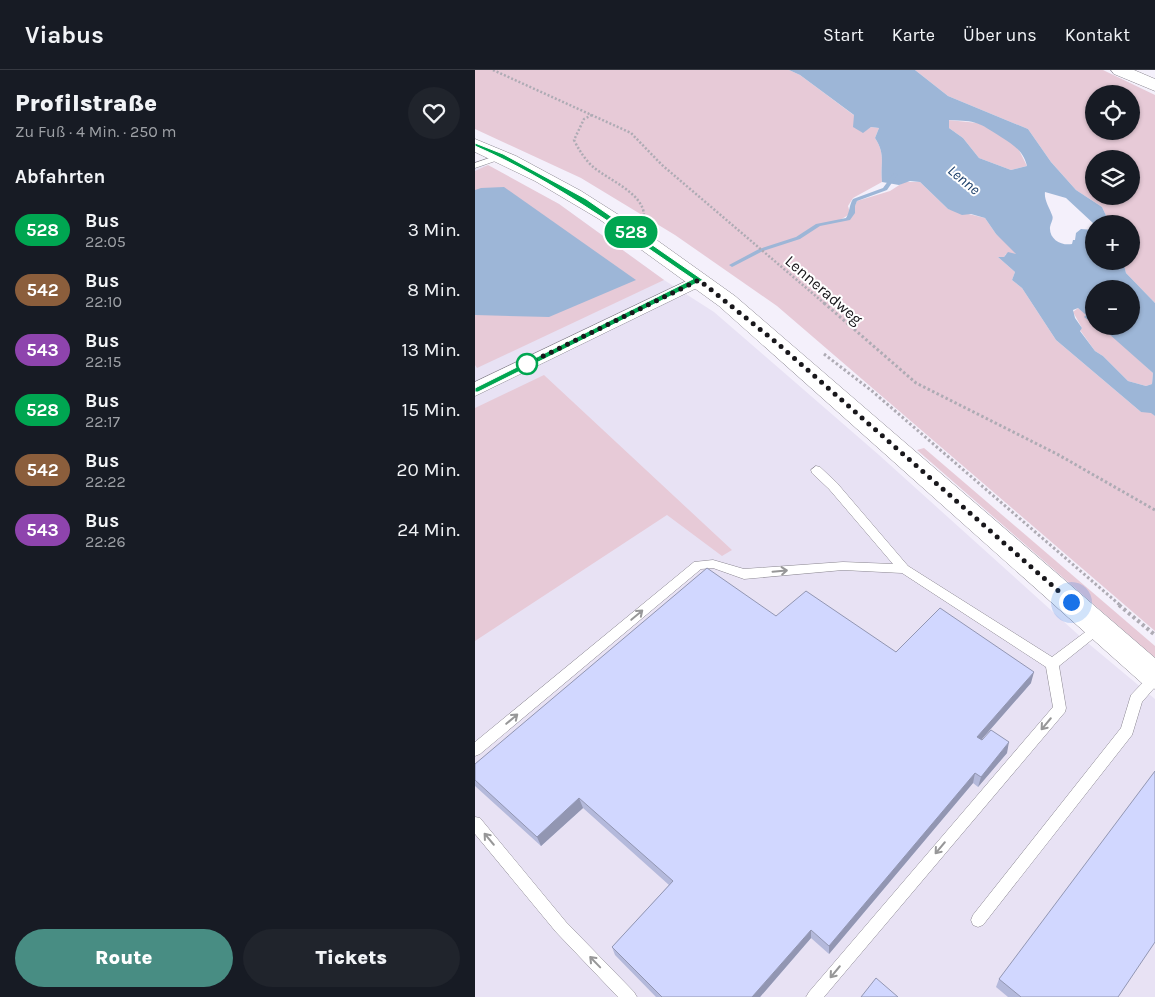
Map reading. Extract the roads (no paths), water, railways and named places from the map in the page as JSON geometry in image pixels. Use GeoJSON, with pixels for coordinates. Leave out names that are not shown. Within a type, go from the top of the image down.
{"type":"FeatureCollection","features":[{"type":"Feature","properties":{"kind":"street"},"geometry":{"type":"LineString","coordinates":[[1121,70],[1155,86]]}},
{"type":"Feature","properties":{"kind":"street"},"geometry":{"type":"LineString","coordinates":[[475,145],[501,156],[583,200],[699,280],[777,343],[1155,677]]}},
{"type":"Feature","properties":{"kind":"street"},"geometry":{"type":"LineString","coordinates":[[475,390],[699,280]]}},
{"type":"Feature","properties":{"kind":"lane"},"geometry":{"type":"LineString","coordinates":[[475,166],[501,156]]}},
{"type":"Feature","properties":{"kind":"lane"},"geometry":{"type":"LineString","coordinates":[[814,997],[1060,708],[1052,664],[905,569],[833,486],[816,470]]}},
{"type":"Feature","properties":{"kind":"lane"},"geometry":{"type":"LineString","coordinates":[[475,750],[698,564],[713,564],[744,574],[843,566],[905,569]]}},
{"type":"Feature","properties":{"kind":"lane"},"geometry":{"type":"LineString","coordinates":[[1052,664],[1100,627]]}},
{"type":"Feature","properties":{"kind":"lane"},"geometry":{"type":"LineString","coordinates":[[978,920],[1127,732],[1136,699],[1155,677]]}},
{"type":"Feature","properties":{"kind":"lane"},"geometry":{"type":"LineString","coordinates":[[475,823],[561,927],[629,997]]}},
{"type":"Feature","properties":{"kind":"water","name":"Lenne"},"geometry":{"type":"Polygon","coordinates":[[[789,70],[915,70],[948,96],[1028,129],[1051,162],[1076,190],[1085,196],[1085,205],[1099,205],[1106,215],[1085,216],[1066,198],[1045,192],[1046,201],[1053,216],[1050,227],[1051,235],[1060,243],[1072,244],[1076,233],[1081,229],[1085,229],[1085,270],[1125,270],[1133,280],[1085,280],[1085,314],[1078,308],[1073,310],[1075,318],[1082,328],[1080,331],[1095,351],[1103,356],[1128,381],[1146,386],[1152,384],[1153,373],[1110,335],[1140,335],[1140,287],[1155,303],[1155,416],[1151,413],[1141,412],[1056,340],[1022,288],[1012,280],[1015,272],[998,257],[1004,257],[1008,252],[1016,254],[996,234],[985,218],[971,214],[962,215],[948,209],[920,182],[910,181],[899,185],[882,182],[882,154],[875,138],[879,128],[871,127],[863,133],[853,127],[854,115],[800,75],[789,70]],[[949,120],[949,128],[963,138],[979,158],[1011,170],[1027,166],[1017,148],[987,128],[977,123],[949,120]]]}},
{"type":"Feature","properties":{"kind":"water"},"geometry":{"type":"Polygon","coordinates":[[[504,187],[636,280],[549,317],[475,315],[475,190],[504,187]]]}},
{"type":"Feature","properties":{"kind":"waterway"},"geometry":{"type":"LineString","coordinates":[[732,265],[761,250],[798,238],[818,225],[848,219],[852,213],[852,206],[855,200],[885,189],[896,174]]}}]}
